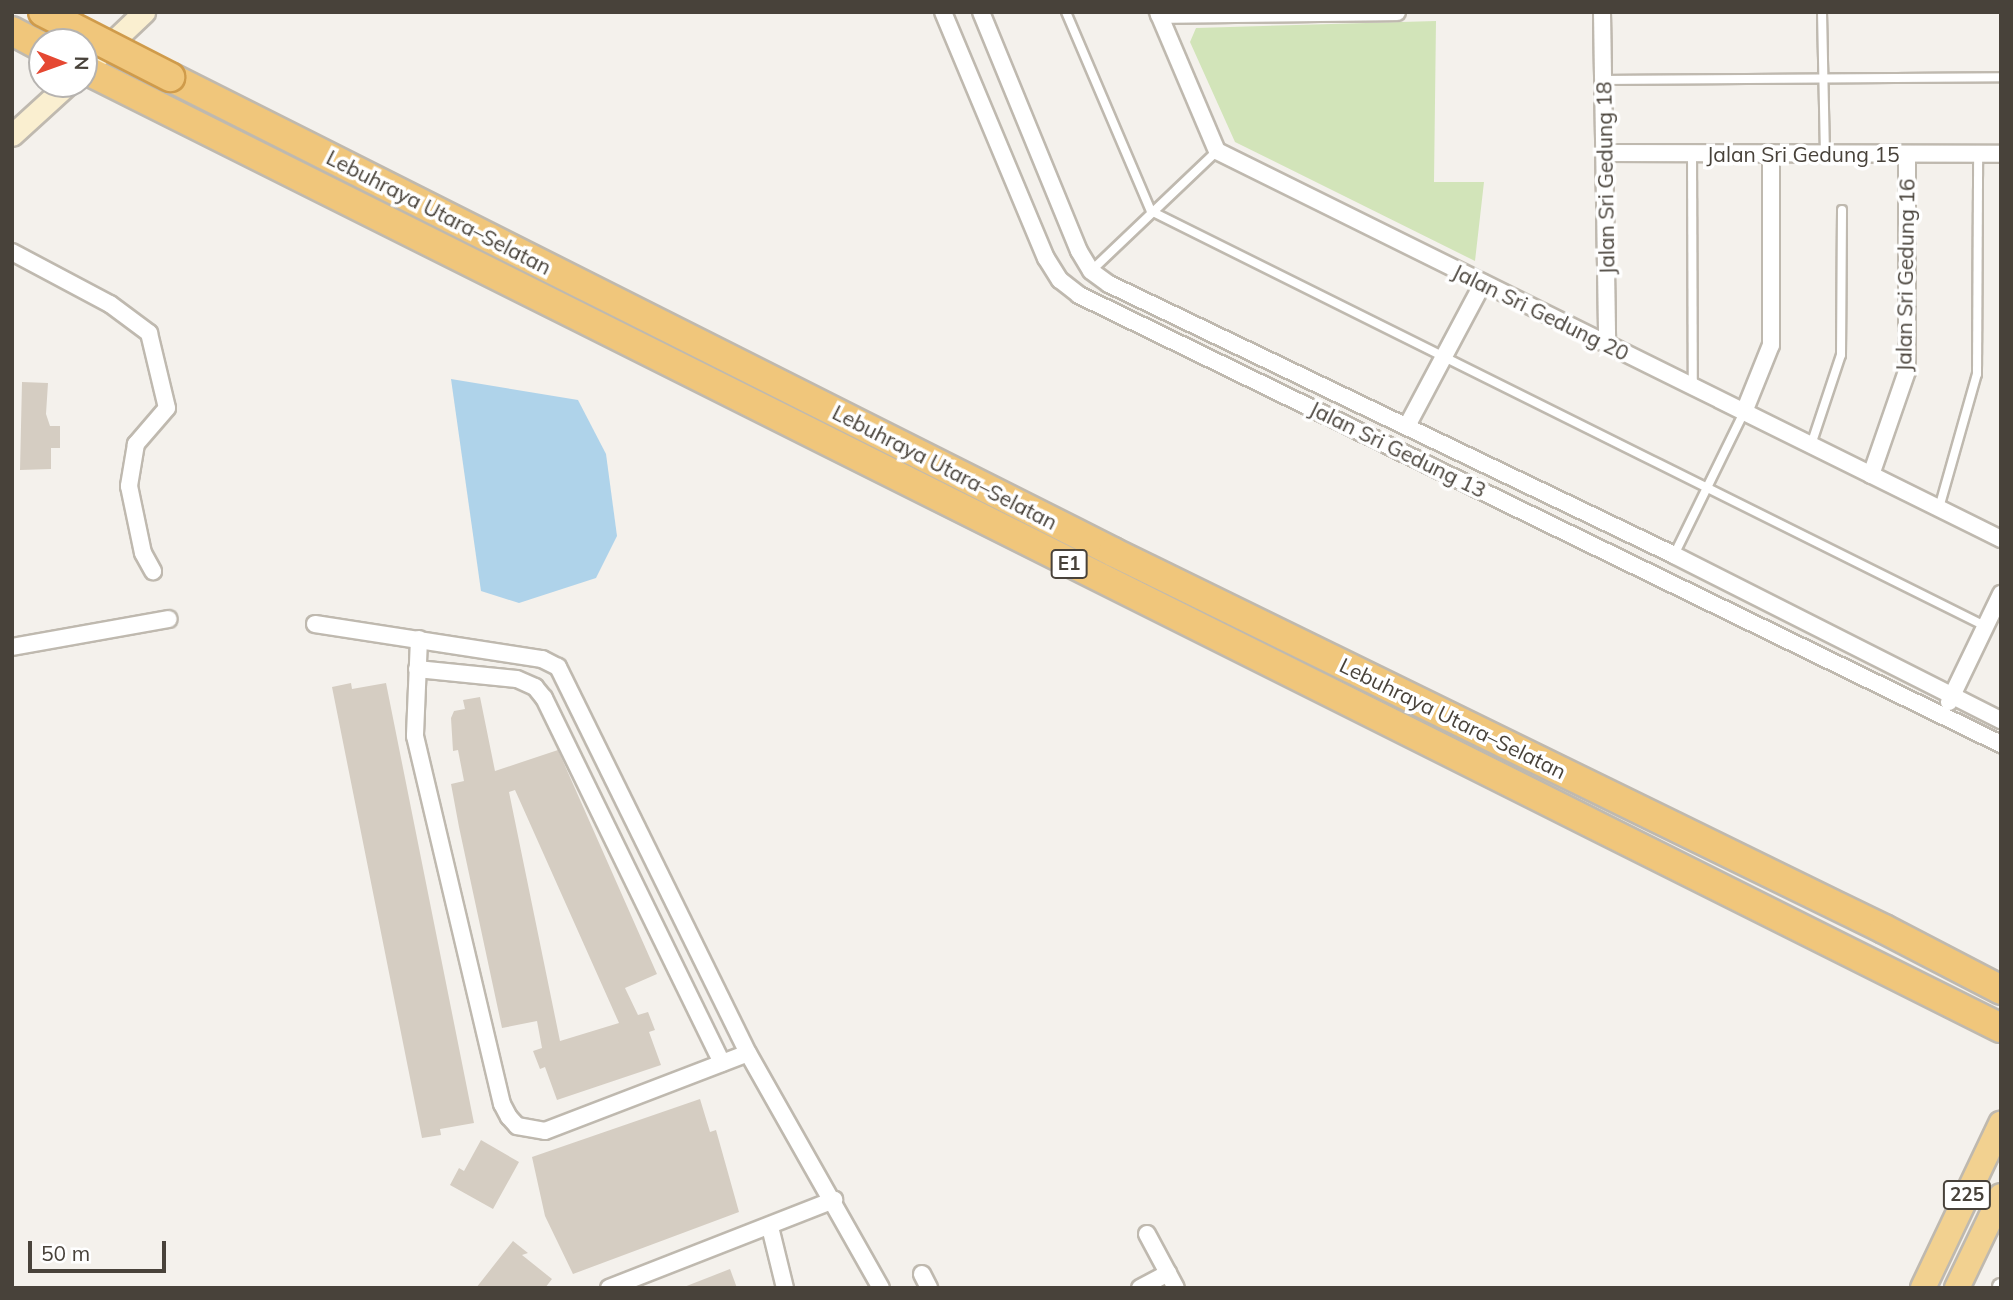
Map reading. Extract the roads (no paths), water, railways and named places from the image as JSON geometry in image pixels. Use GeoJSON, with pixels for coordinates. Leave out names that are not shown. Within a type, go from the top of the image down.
{"type":"FeatureCollection","features":[{"type":"Feature","properties":{"kind":"highway","name":"Lebuhraya Utara–Selatan"},"geometry":{"type":"LineString","coordinates":[[43,12],[1113,552],[1884,929],[2001,990]]}},
{"type":"Feature","properties":{"kind":"highway"},"geometry":{"type":"LineString","coordinates":[[12,31],[28,40]]}},
{"type":"Feature","properties":{"kind":"highway","name":"Lebuhraya Utara–Selatan"},"geometry":{"type":"LineString","coordinates":[[98,77],[2001,1028]]}},
{"type":"Feature","properties":{"kind":"highway","name":"225"},"geometry":{"type":"LineString","coordinates":[[1928,1277],[2001,1124]]}},
{"type":"Feature","properties":{"kind":"highway","name":"225"},"geometry":{"type":"LineString","coordinates":[[1960,1282],[2001,1196]]}},
{"type":"Feature","properties":{"kind":"main road"},"geometry":{"type":"LineString","coordinates":[[98,56],[144,12]]}},
{"type":"Feature","properties":{"kind":"main road"},"geometry":{"type":"LineString","coordinates":[[12,135],[53,98]]}},
{"type":"Feature","properties":{"kind":"street","name":"Jalan Sri Gedung 13"},"geometry":{"type":"LineString","coordinates":[[943,12],[1046,258],[1060,280],[1079,295],[1944,713],[2001,744]]}},
{"type":"Feature","properties":{"kind":"street"},"geometry":{"type":"LineString","coordinates":[[981,12],[1091,271]]}},
{"type":"Feature","properties":{"kind":"street"},"geometry":{"type":"LineString","coordinates":[[1217,151],[1159,14],[1396,12]]}},
{"type":"Feature","properties":{"kind":"street","name":"Jalan Sri Gedung 18"},"geometry":{"type":"LineString","coordinates":[[1602,12],[1607,344]]}},
{"type":"Feature","properties":{"kind":"street","name":"Jalan Sri Gedung 20"},"geometry":{"type":"LineString","coordinates":[[1217,151],[1871,475],[1999,534]]}},
{"type":"Feature","properties":{"kind":"street","name":"Jalan Sri Gedung 15"},"geometry":{"type":"LineString","coordinates":[[1605,153],[2001,154]]}},
{"type":"Feature","properties":{"kind":"street"},"geometry":{"type":"LineString","coordinates":[[1744,412],[1771,345],[1771,153]]}},
{"type":"Feature","properties":{"kind":"street","name":"Jalan Sri Gedung 16"},"geometry":{"type":"LineString","coordinates":[[1871,475],[1907,370],[1907,154]]}},
{"type":"Feature","properties":{"kind":"street"},"geometry":{"type":"LineString","coordinates":[[12,252],[110,304],[149,333],[167,408],[136,444],[129,486],[143,553],[153,572]]}},
{"type":"Feature","properties":{"kind":"street","name":"Jalan Sri Gedung 13"},"geometry":{"type":"LineString","coordinates":[[1091,271],[1674,555],[2001,720]]}},
{"type":"Feature","properties":{"kind":"street"},"geometry":{"type":"LineString","coordinates":[[1407,426],[1483,283]]}},
{"type":"Feature","properties":{"kind":"street"},"geometry":{"type":"LineString","coordinates":[[1944,713],[2001,594]]}},
{"type":"Feature","properties":{"kind":"street"},"geometry":{"type":"LineString","coordinates":[[12,647],[169,619]]}},
{"type":"Feature","properties":{"kind":"street"},"geometry":{"type":"LineString","coordinates":[[315,624],[542,659],[563,673],[748,1053],[834,1200],[881,1288]]}},
{"type":"Feature","properties":{"kind":"street"},"geometry":{"type":"LineString","coordinates":[[419,639],[415,736],[502,1104],[509,1117],[517,1126],[545,1132],[748,1053]]}},
{"type":"Feature","properties":{"kind":"street"},"geometry":{"type":"LineString","coordinates":[[417,669],[517,679],[535,687],[544,698],[722,1063]]}},
{"type":"Feature","properties":{"kind":"street"},"geometry":{"type":"LineString","coordinates":[[609,1288],[834,1200]]}},
{"type":"Feature","properties":{"kind":"street"},"geometry":{"type":"LineString","coordinates":[[769,1227],[785,1288]]}},
{"type":"Feature","properties":{"kind":"street"},"geometry":{"type":"LineString","coordinates":[[1147,1234],[1176,1288]]}},
{"type":"Feature","properties":{"kind":"street"},"geometry":{"type":"LineString","coordinates":[[1140,1288],[1168,1273]]}},
{"type":"Feature","properties":{"kind":"lane"},"geometry":{"type":"LineString","coordinates":[[1066,12],[1151,211],[1443,359],[1985,626]]}},
{"type":"Feature","properties":{"kind":"lane"},"geometry":{"type":"LineString","coordinates":[[1822,12],[1825,153]]}},
{"type":"Feature","properties":{"kind":"lane"},"geometry":{"type":"LineString","coordinates":[[1603,80],[2001,77]]}},
{"type":"Feature","properties":{"kind":"lane"},"geometry":{"type":"LineString","coordinates":[[1091,271],[1217,151]]}},
{"type":"Feature","properties":{"kind":"lane"},"geometry":{"type":"LineString","coordinates":[[1692,153],[1693,387]]}},
{"type":"Feature","properties":{"kind":"lane"},"geometry":{"type":"LineString","coordinates":[[1939,508],[1977,374],[1978,154]]}},
{"type":"Feature","properties":{"kind":"lane"},"geometry":{"type":"LineString","coordinates":[[1811,445],[1841,355],[1842,209]]}},
{"type":"Feature","properties":{"kind":"lane"},"geometry":{"type":"LineString","coordinates":[[1674,555],[1744,412]]}},
{"type":"Feature","properties":{"kind":"water"},"geometry":{"type":"Polygon","coordinates":[[[451,379],[578,400],[606,454],[617,536],[596,578],[519,603],[481,591],[451,379]]]}}]}
